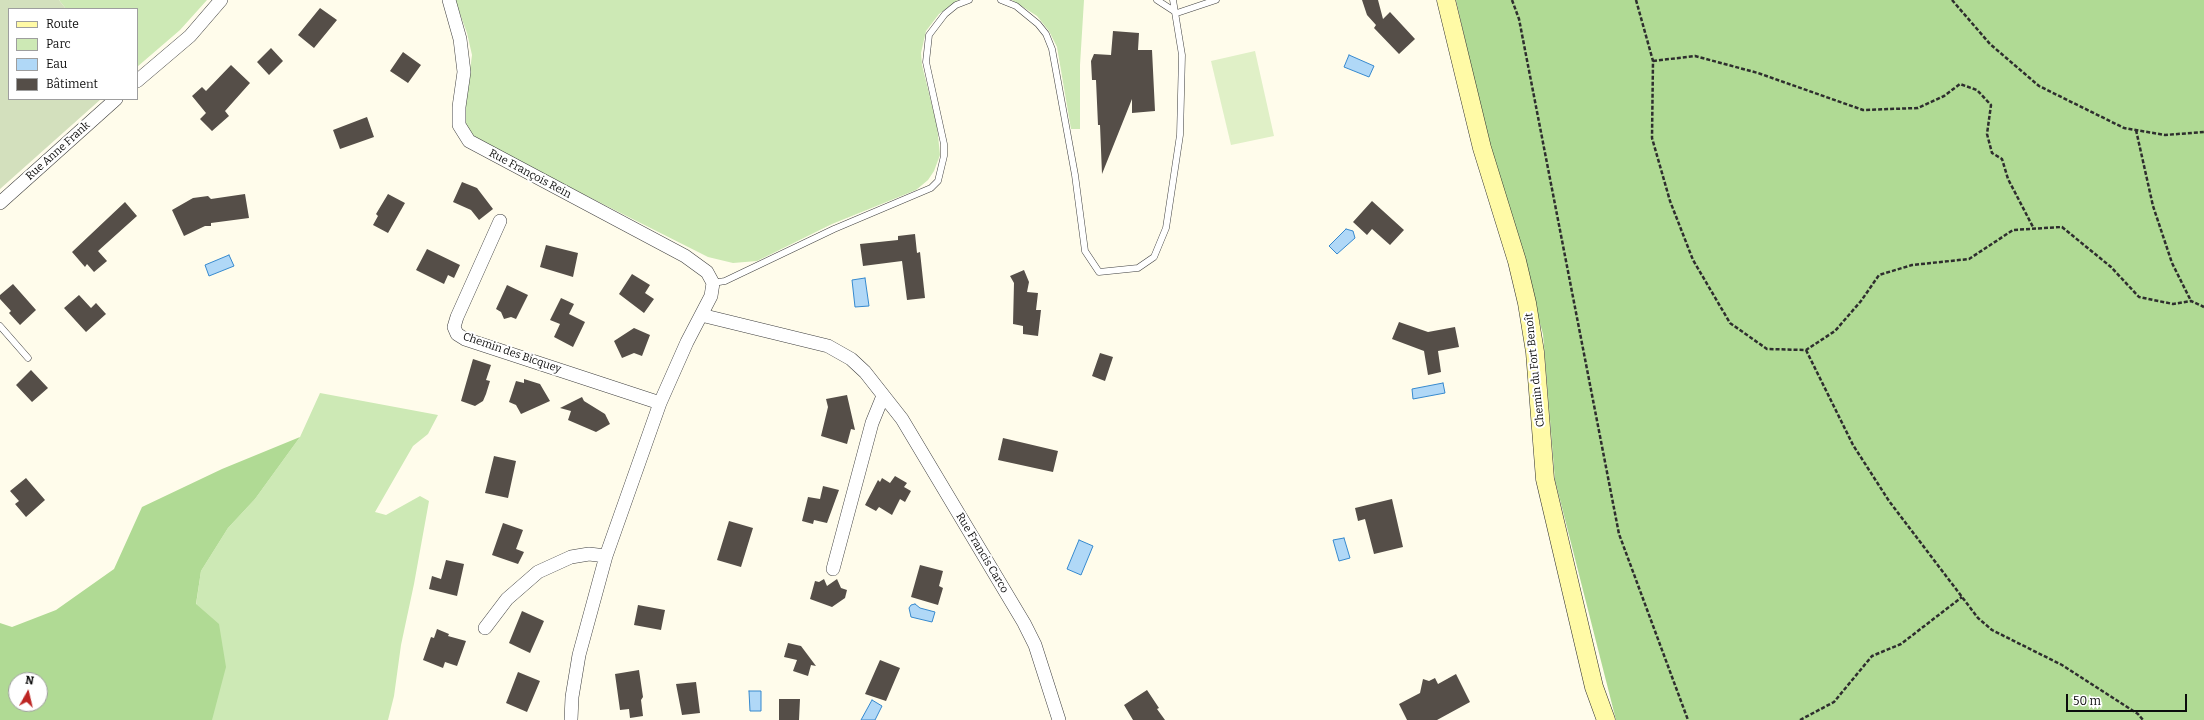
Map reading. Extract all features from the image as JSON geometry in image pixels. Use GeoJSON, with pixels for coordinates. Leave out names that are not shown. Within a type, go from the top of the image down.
{"type":"FeatureCollection","features":[{"type":"Feature","properties":{"kind":"street"},"geometry":{"type":"LineString","coordinates":[[138,80],[190,36],[221,0]]}},
{"type":"Feature","properties":{"kind":"street","name":"Rue François Rein"},"geometry":{"type":"LineString","coordinates":[[449,0],[460,39],[464,72],[459,107],[459,125],[468,141],[685,256],[707,272],[713,283]]}},
{"type":"Feature","properties":{"kind":"street","name":"Chemin du Fort Benoît"},"geometry":{"type":"LineString","coordinates":[[1446,0],[1482,148],[1517,261],[1527,303],[1535,352],[1546,479],[1594,687],[1606,720]]}},
{"type":"Feature","properties":{"kind":"street","name":"Rue Anne Frank"},"geometry":{"type":"LineString","coordinates":[[0,203],[115,100]]}},
{"type":"Feature","properties":{"kind":"street","name":"Chemin des Bicquey"},"geometry":{"type":"LineString","coordinates":[[500,221],[457,317],[454,327],[457,334],[465,339],[660,403]]}},
{"type":"Feature","properties":{"kind":"street"},"geometry":{"type":"LineString","coordinates":[[571,720],[572,696],[580,655],[606,556],[660,403],[686,342],[711,296],[713,283]]}},
{"type":"Feature","properties":{"kind":"street","name":"Rue Francis Carco"},"geometry":{"type":"LineString","coordinates":[[701,315],[828,346],[851,359],[865,372],[902,420],[1024,623],[1035,645],[1059,720]]}},
{"type":"Feature","properties":{"kind":"street"},"geometry":{"type":"LineString","coordinates":[[833,569],[872,423],[883,396]]}},
{"type":"Feature","properties":{"kind":"street"},"geometry":{"type":"LineString","coordinates":[[485,628],[513,592],[538,572],[561,560],[580,555],[606,556]]}},
{"type":"Feature","properties":{"kind":"lane"},"geometry":{"type":"LineString","coordinates":[[713,283],[726,281],[834,229],[931,188],[938,181],[944,156],[944,144],[926,62],[929,35],[945,14],[956,5],[969,0]]}},
{"type":"Feature","properties":{"kind":"lane"},"geometry":{"type":"LineString","coordinates":[[1001,0],[1016,6],[1038,24],[1046,34],[1052,49],[1075,175],[1085,251],[1099,272],[1138,268],[1154,257],[1166,228],[1180,135],[1182,55],[1177,14],[1173,0]]}},
{"type":"Feature","properties":{"kind":"lane"},"geometry":{"type":"LineString","coordinates":[[1157,0],[1177,14]]}},
{"type":"Feature","properties":{"kind":"lane"},"geometry":{"type":"LineString","coordinates":[[1177,14],[1216,0]]}},
{"type":"Feature","properties":{"kind":"lane"},"geometry":{"type":"LineString","coordinates":[[0,326],[28,358]]}},
{"type":"Feature","properties":{"kind":"path"},"geometry":{"type":"LineString","coordinates":[[1512,0],[1519,19],[1619,534],[1688,720]]}},
{"type":"Feature","properties":{"kind":"path"},"geometry":{"type":"LineString","coordinates":[[1636,0],[1653,61],[1652,138],[1670,201],[1693,260],[1730,323],[1767,349],[1806,350],[1835,331],[1861,301],[1879,275],[1912,265],[1969,259],[2013,230],[2062,227],[2111,267],[2139,297],[2173,304],[2191,301],[2204,307]]}},
{"type":"Feature","properties":{"kind":"path"},"geometry":{"type":"LineString","coordinates":[[1952,0],[1990,44],[2039,86],[2124,128],[2166,135],[2204,132]]}},
{"type":"Feature","properties":{"kind":"path"},"geometry":{"type":"LineString","coordinates":[[1653,61],[1695,56],[1758,73],[1863,110],[1918,108],[1944,96],[1960,84],[1977,90],[1991,105],[1987,134],[1992,153],[2002,159],[2008,179],[2034,229]]}},
{"type":"Feature","properties":{"kind":"path"},"geometry":{"type":"LineString","coordinates":[[2136,130],[2153,206],[2172,263],[2191,301]]}},
{"type":"Feature","properties":{"kind":"path"},"geometry":{"type":"LineString","coordinates":[[1806,350],[1853,445],[1889,501],[1978,618],[1992,630],[2062,665],[2138,714],[2143,720]]}},
{"type":"Feature","properties":{"kind":"path"},"geometry":{"type":"LineString","coordinates":[[1800,720],[1834,702],[1872,656],[1901,644],[1962,597]]}},
{"type":"Feature","properties":{"kind":"green space"},"geometry":{"type":"Polygon","coordinates":[[[0,0],[59,0],[65,8],[8,8],[8,100],[100,100],[0,189],[0,0]]]}},
{"type":"Feature","properties":{"kind":"green space"},"geometry":{"type":"Polygon","coordinates":[[[59,0],[207,0],[180,30],[138,66],[138,8],[65,8],[59,0]]]}},
{"type":"Feature","properties":{"kind":"green space"},"geometry":{"type":"Polygon","coordinates":[[[455,0],[958,0],[939,14],[926,31],[921,53],[922,65],[937,126],[940,155],[934,171],[928,180],[916,190],[832,224],[757,261],[733,263],[708,257],[462,133],[472,55],[467,33],[455,0]]]}},
{"type":"Feature","properties":{"kind":"green space"},"geometry":{"type":"Polygon","coordinates":[[[1012,0],[1084,0],[1080,65],[1080,129],[1071,129],[1057,47],[1049,31],[1037,16],[1012,0]]]}},
{"type":"Feature","properties":{"kind":"green space"},"geometry":{"type":"Polygon","coordinates":[[[1456,0],[2204,0],[2204,720],[1616,720],[1555,480],[1543,334],[1489,144],[1456,0]]]}},
{"type":"Feature","properties":{"kind":"green space"},"geometry":{"type":"Polygon","coordinates":[[[1255,51],[1274,136],[1231,145],[1211,61],[1255,51]]]}},
{"type":"Feature","properties":{"kind":"green space"},"geometry":{"type":"Polygon","coordinates":[[[320,393],[438,415],[428,434],[413,446],[375,512],[386,515],[420,496],[429,501],[401,645],[394,696],[388,720],[212,720],[196,605],[201,571],[228,528],[255,499],[300,437],[320,393]]]}},
{"type":"Feature","properties":{"kind":"green space"},"geometry":{"type":"Polygon","coordinates":[[[300,437],[255,499],[228,528],[201,571],[196,604],[219,624],[226,667],[212,720],[0,720],[0,623],[12,627],[56,610],[114,569],[142,507],[222,469],[300,437]]]}},
{"type":"Feature","properties":{"kind":"water"},"geometry":{"type":"Polygon","coordinates":[[[1349,55],[1374,66],[1369,77],[1344,67],[1349,55]]]}},
{"type":"Feature","properties":{"kind":"water"},"geometry":{"type":"Polygon","coordinates":[[[1346,229],[1353,231],[1355,238],[1337,254],[1329,246],[1346,229]]]}},
{"type":"Feature","properties":{"kind":"water"},"geometry":{"type":"Polygon","coordinates":[[[229,255],[234,266],[209,276],[205,265],[229,255]]]}},
{"type":"Feature","properties":{"kind":"water"},"geometry":{"type":"Polygon","coordinates":[[[865,278],[869,306],[855,307],[852,280],[865,278]]]}},
{"type":"Feature","properties":{"kind":"water"},"geometry":{"type":"Polygon","coordinates":[[[1443,383],[1445,393],[1413,399],[1412,389],[1443,383]]]}},
{"type":"Feature","properties":{"kind":"water"},"geometry":{"type":"Polygon","coordinates":[[[1344,538],[1350,558],[1339,561],[1333,540],[1344,538]]]}},
{"type":"Feature","properties":{"kind":"water"},"geometry":{"type":"Polygon","coordinates":[[[1079,540],[1093,546],[1081,575],[1067,569],[1079,540]]]}},
{"type":"Feature","properties":{"kind":"water"},"geometry":{"type":"Polygon","coordinates":[[[915,604],[920,608],[935,612],[932,622],[911,617],[909,608],[911,605],[915,604]]]}},
{"type":"Feature","properties":{"kind":"water"},"geometry":{"type":"Polygon","coordinates":[[[749,691],[761,691],[761,711],[750,711],[749,691]]]}},
{"type":"Feature","properties":{"kind":"water"},"geometry":{"type":"Polygon","coordinates":[[[872,700],[882,706],[875,720],[861,720],[872,700]]]}},
{"type":"Feature","properties":{"kind":"building"},"geometry":{"type":"Polygon","coordinates":[[[1362,0],[1378,0],[1383,19],[1390,12],[1415,39],[1399,54],[1374,28],[1376,25],[1367,15],[1362,0]]]}},
{"type":"Feature","properties":{"kind":"building"},"geometry":{"type":"Polygon","coordinates":[[[320,8],[337,20],[314,48],[298,35],[320,8]]]}},
{"type":"Feature","properties":{"kind":"building"},"geometry":{"type":"Polygon","coordinates":[[[1113,31],[1139,33],[1138,50],[1152,50],[1155,111],[1132,113],[1132,99],[1102,174],[1096,80],[1092,80],[1091,61],[1094,54],[1111,55],[1113,31]]]}},
{"type":"Feature","properties":{"kind":"building"},"geometry":{"type":"Polygon","coordinates":[[[271,48],[283,61],[269,75],[257,62],[271,48]]]}},
{"type":"Feature","properties":{"kind":"building"},"geometry":{"type":"Polygon","coordinates":[[[403,52],[421,65],[408,83],[390,71],[403,52]]]}},
{"type":"Feature","properties":{"kind":"building"},"geometry":{"type":"Polygon","coordinates":[[[231,65],[250,83],[225,111],[229,116],[212,131],[200,119],[206,113],[192,96],[202,87],[206,91],[231,65]]]}},
{"type":"Feature","properties":{"kind":"building"},"geometry":{"type":"Polygon","coordinates":[[[367,117],[374,137],[340,149],[333,130],[367,117]]]}},
{"type":"Feature","properties":{"kind":"building"},"geometry":{"type":"Polygon","coordinates":[[[462,182],[477,188],[493,209],[479,220],[471,210],[453,202],[462,182]]]}},
{"type":"Feature","properties":{"kind":"building"},"geometry":{"type":"Polygon","coordinates":[[[245,194],[249,218],[211,223],[211,226],[205,226],[184,236],[172,210],[193,198],[208,196],[211,199],[245,194]]]}},
{"type":"Feature","properties":{"kind":"building"},"geometry":{"type":"Polygon","coordinates":[[[388,194],[405,203],[388,233],[373,225],[378,216],[376,214],[388,194]]]}},
{"type":"Feature","properties":{"kind":"building"},"geometry":{"type":"Polygon","coordinates":[[[1372,201],[1404,230],[1390,245],[1372,229],[1367,235],[1353,222],[1372,201]]]}},
{"type":"Feature","properties":{"kind":"building"},"geometry":{"type":"Polygon","coordinates":[[[125,202],[137,216],[98,251],[107,261],[94,272],[87,264],[85,267],[72,252],[125,202]]]}},
{"type":"Feature","properties":{"kind":"building"},"geometry":{"type":"Polygon","coordinates":[[[915,234],[917,253],[920,252],[925,298],[907,300],[902,261],[863,266],[860,244],[898,240],[898,236],[915,234]]]}},
{"type":"Feature","properties":{"kind":"building"},"geometry":{"type":"Polygon","coordinates":[[[546,245],[578,253],[573,277],[540,267],[546,245]]]}},
{"type":"Feature","properties":{"kind":"building"},"geometry":{"type":"Polygon","coordinates":[[[427,249],[460,265],[454,278],[448,275],[444,284],[416,270],[427,249]]]}},
{"type":"Feature","properties":{"kind":"building"},"geometry":{"type":"Polygon","coordinates":[[[1024,270],[1029,282],[1027,292],[1038,293],[1036,310],[1041,310],[1038,336],[1023,334],[1023,326],[1013,324],[1014,283],[1010,276],[1024,270]]]}},
{"type":"Feature","properties":{"kind":"building"},"geometry":{"type":"Polygon","coordinates":[[[632,274],[650,285],[645,293],[654,299],[644,313],[619,294],[632,274]]]}},
{"type":"Feature","properties":{"kind":"building"},"geometry":{"type":"Polygon","coordinates":[[[13,284],[36,310],[20,325],[9,313],[11,311],[0,299],[0,295],[13,284]]]}},
{"type":"Feature","properties":{"kind":"building"},"geometry":{"type":"Polygon","coordinates":[[[507,285],[528,295],[516,319],[511,317],[504,319],[501,312],[496,309],[507,285]]]}},
{"type":"Feature","properties":{"kind":"building"},"geometry":{"type":"Polygon","coordinates":[[[79,295],[91,308],[96,303],[106,314],[86,332],[64,308],[79,295]]]}},
{"type":"Feature","properties":{"kind":"building"},"geometry":{"type":"Polygon","coordinates":[[[561,298],[574,304],[569,314],[585,322],[573,347],[554,337],[560,324],[550,320],[561,298]]]}},
{"type":"Feature","properties":{"kind":"building"},"geometry":{"type":"Polygon","coordinates":[[[1399,322],[1428,332],[1455,327],[1459,347],[1438,351],[1441,372],[1428,375],[1424,351],[1392,339],[1399,322]]]}},
{"type":"Feature","properties":{"kind":"building"},"geometry":{"type":"Polygon","coordinates":[[[634,328],[650,335],[642,356],[634,353],[622,358],[614,341],[634,328]]]}},
{"type":"Feature","properties":{"kind":"building"},"geometry":{"type":"Polygon","coordinates":[[[1100,353],[1113,357],[1105,381],[1092,376],[1100,353]]]}},
{"type":"Feature","properties":{"kind":"building"},"geometry":{"type":"Polygon","coordinates":[[[473,359],[491,365],[486,380],[490,381],[486,394],[483,401],[475,406],[461,401],[473,359]]]}},
{"type":"Feature","properties":{"kind":"building"},"geometry":{"type":"Polygon","coordinates":[[[31,370],[48,388],[32,402],[16,385],[31,370]]]}},
{"type":"Feature","properties":{"kind":"building"},"geometry":{"type":"Polygon","coordinates":[[[524,379],[540,384],[550,401],[521,414],[516,405],[509,402],[516,381],[524,383],[524,379]]]}},
{"type":"Feature","properties":{"kind":"building"},"geometry":{"type":"Polygon","coordinates":[[[847,395],[855,430],[851,429],[847,444],[821,436],[828,407],[826,399],[847,395]]]}},
{"type":"Feature","properties":{"kind":"building"},"geometry":{"type":"Polygon","coordinates":[[[582,397],[584,401],[605,414],[610,424],[596,432],[568,420],[571,411],[560,408],[582,397]]]}},
{"type":"Feature","properties":{"kind":"building"},"geometry":{"type":"Polygon","coordinates":[[[1003,438],[1058,451],[1053,472],[998,460],[1003,438]]]}},
{"type":"Feature","properties":{"kind":"building"},"geometry":{"type":"Polygon","coordinates":[[[494,456],[516,461],[508,498],[485,493],[494,456]]]}},
{"type":"Feature","properties":{"kind":"building"},"geometry":{"type":"Polygon","coordinates":[[[895,476],[907,483],[904,487],[911,491],[905,502],[900,499],[892,515],[879,507],[876,511],[865,505],[878,480],[880,482],[882,478],[890,483],[895,476]]]}},
{"type":"Feature","properties":{"kind":"building"},"geometry":{"type":"Polygon","coordinates":[[[26,478],[45,500],[26,517],[15,504],[19,501],[10,491],[26,478]]]}},
{"type":"Feature","properties":{"kind":"building"},"geometry":{"type":"Polygon","coordinates":[[[823,486],[839,490],[827,523],[814,520],[813,524],[802,521],[808,497],[820,499],[823,486]]]}},
{"type":"Feature","properties":{"kind":"building"},"geometry":{"type":"Polygon","coordinates":[[[1392,499],[1403,547],[1374,554],[1365,519],[1358,521],[1355,508],[1392,499]]]}},
{"type":"Feature","properties":{"kind":"building"},"geometry":{"type":"Polygon","coordinates":[[[729,521],[753,528],[741,567],[717,560],[729,521]]]}},
{"type":"Feature","properties":{"kind":"building"},"geometry":{"type":"Polygon","coordinates":[[[503,523],[523,530],[516,549],[524,552],[518,564],[492,555],[503,523]]]}},
{"type":"Feature","properties":{"kind":"building"},"geometry":{"type":"Polygon","coordinates":[[[446,560],[464,564],[457,596],[429,589],[432,576],[441,579],[446,560]]]}},
{"type":"Feature","properties":{"kind":"building"},"geometry":{"type":"Polygon","coordinates":[[[920,565],[943,571],[939,586],[943,588],[938,605],[911,597],[920,565]]]}},
{"type":"Feature","properties":{"kind":"building"},"geometry":{"type":"Polygon","coordinates":[[[824,579],[827,586],[837,579],[841,588],[847,590],[845,598],[832,607],[810,599],[815,581],[819,582],[824,579]]]}},
{"type":"Feature","properties":{"kind":"building"},"geometry":{"type":"Polygon","coordinates":[[[638,605],[665,610],[661,630],[634,625],[638,605]]]}},
{"type":"Feature","properties":{"kind":"building"},"geometry":{"type":"Polygon","coordinates":[[[522,611],[544,621],[530,653],[509,643],[522,611]]]}},
{"type":"Feature","properties":{"kind":"building"},"geometry":{"type":"Polygon","coordinates":[[[437,629],[449,634],[448,636],[466,641],[457,666],[445,662],[443,668],[423,660],[431,637],[434,638],[437,629]]]}},
{"type":"Feature","properties":{"kind":"building"},"geometry":{"type":"Polygon","coordinates":[[[788,643],[801,646],[816,666],[811,665],[808,676],[793,671],[797,660],[784,657],[788,643]]]}},
{"type":"Feature","properties":{"kind":"building"},"geometry":{"type":"Polygon","coordinates":[[[880,660],[900,668],[886,701],[865,694],[880,660]]]}},
{"type":"Feature","properties":{"kind":"building"},"geometry":{"type":"Polygon","coordinates":[[[639,670],[643,697],[641,700],[643,716],[630,718],[629,709],[620,710],[615,674],[639,670]]]}},
{"type":"Feature","properties":{"kind":"building"},"geometry":{"type":"Polygon","coordinates":[[[518,672],[540,681],[527,712],[506,703],[518,672]]]}},
{"type":"Feature","properties":{"kind":"building"},"geometry":{"type":"Polygon","coordinates":[[[1456,674],[1470,702],[1437,720],[1407,720],[1399,704],[1420,693],[1423,679],[1429,681],[1435,678],[1438,684],[1456,674]]]}},
{"type":"Feature","properties":{"kind":"building"},"geometry":{"type":"Polygon","coordinates":[[[696,682],[700,713],[682,715],[676,684],[696,682]]]}},
{"type":"Feature","properties":{"kind":"building"},"geometry":{"type":"Polygon","coordinates":[[[1147,690],[1159,708],[1157,709],[1165,720],[1133,720],[1124,705],[1147,690]]]}},
{"type":"Feature","properties":{"kind":"building"},"geometry":{"type":"Polygon","coordinates":[[[779,699],[800,699],[799,720],[779,720],[779,699]]]}}]}
